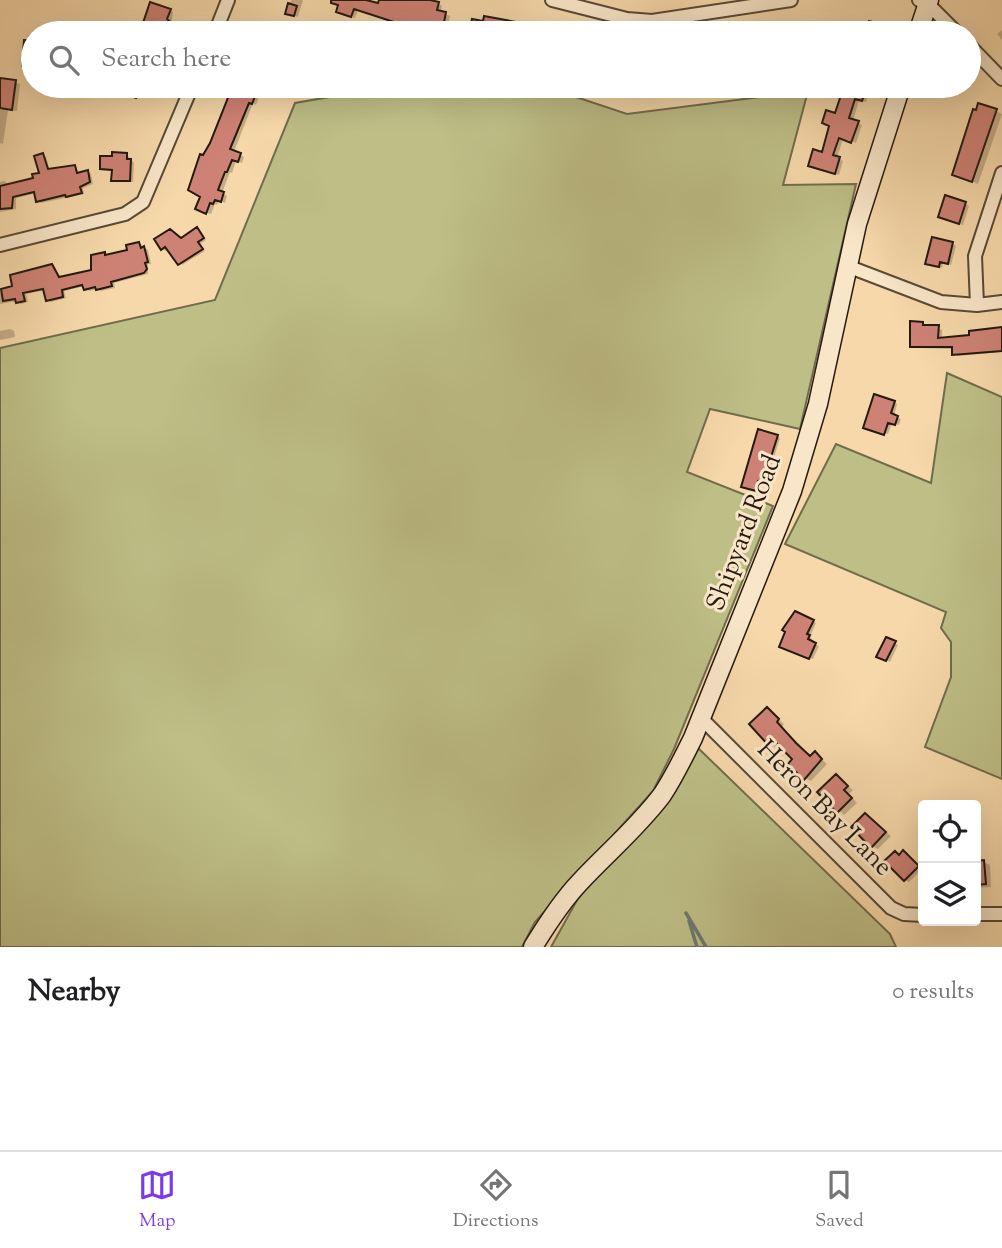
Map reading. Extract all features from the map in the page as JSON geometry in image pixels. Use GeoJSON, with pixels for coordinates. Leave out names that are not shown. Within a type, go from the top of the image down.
{"type":"FeatureCollection","features":[{"type":"Feature","properties":{"kind":"street"},"geometry":{"type":"LineString","coordinates":[[220,21],[228,0]]}},
{"type":"Feature","properties":{"kind":"street"},"geometry":{"type":"LineString","coordinates":[[552,0],[639,21],[791,0]]}},
{"type":"Feature","properties":{"kind":"street"},"geometry":{"type":"LineString","coordinates":[[921,21],[925,1]]}},
{"type":"Feature","properties":{"kind":"street"},"geometry":{"type":"LineString","coordinates":[[925,1],[945,21]]}},
{"type":"Feature","properties":{"kind":"street"},"geometry":{"type":"LineString","coordinates":[[981,57],[1002,79]]}},
{"type":"Feature","properties":{"kind":"street"},"geometry":{"type":"LineString","coordinates":[[0,245],[125,214],[137,208],[149,191],[187,98]]}},
{"type":"Feature","properties":{"kind":"street","name":"Shipyard Road"},"geometry":{"type":"LineString","coordinates":[[533,947],[579,883],[662,794],[677,770],[701,718],[796,478],[821,392],[847,266],[869,183],[897,98]]}},
{"type":"Feature","properties":{"kind":"street"},"geometry":{"type":"LineString","coordinates":[[977,305],[975,256],[1002,173]]}},
{"type":"Feature","properties":{"kind":"street"},"geometry":{"type":"LineString","coordinates":[[847,266],[941,302],[977,305],[1002,302]]}},
{"type":"Feature","properties":{"kind":"street","name":"Heron Bay Lane"},"geometry":{"type":"LineString","coordinates":[[701,718],[891,908],[904,914],[918,915]]}},
{"type":"Feature","properties":{"kind":"street"},"geometry":{"type":"LineString","coordinates":[[981,914],[1002,914]]}},
{"type":"Feature","properties":{"kind":"green space"},"geometry":{"type":"Polygon","coordinates":[[[324,98],[579,98],[627,114],[753,98],[806,98],[783,185],[856,184],[800,429],[710,409],[687,472],[773,506],[674,749],[653,791],[535,922],[522,947],[0,947],[0,348],[215,300],[295,103],[324,98]]]}},
{"type":"Feature","properties":{"kind":"green space"},"geometry":{"type":"Polygon","coordinates":[[[947,373],[1002,397],[1002,779],[925,747],[951,677],[951,642],[941,628],[946,612],[785,544],[836,444],[931,483],[947,373]]]}},
{"type":"Feature","properties":{"kind":"green space"},"geometry":{"type":"Polygon","coordinates":[[[697,747],[890,934],[896,947],[551,947],[581,893],[665,806],[697,747]]]}},
{"type":"Feature","properties":{"kind":"building"},"geometry":{"type":"Polygon","coordinates":[[[331,0],[366,0],[378,3],[379,0],[430,0],[439,2],[437,10],[446,12],[444,21],[391,21],[354,9],[351,17],[336,12],[338,5],[331,3],[331,0]]]}},
{"type":"Feature","properties":{"kind":"building"},"geometry":{"type":"Polygon","coordinates":[[[150,2],[171,9],[167,19],[169,21],[144,21],[150,2]]]}},
{"type":"Feature","properties":{"kind":"building"},"geometry":{"type":"Polygon","coordinates":[[[288,3],[297,6],[294,16],[285,14],[288,3]]]}},
{"type":"Feature","properties":{"kind":"building"},"geometry":{"type":"Polygon","coordinates":[[[484,16],[511,21],[483,21],[484,16]]]}},
{"type":"Feature","properties":{"kind":"building"},"geometry":{"type":"Polygon","coordinates":[[[0,78],[16,80],[12,110],[0,108],[0,78]]]}},
{"type":"Feature","properties":{"kind":"building"},"geometry":{"type":"Polygon","coordinates":[[[228,98],[254,98],[252,104],[249,103],[230,149],[241,153],[238,162],[232,160],[225,172],[218,190],[224,192],[221,202],[215,200],[213,204],[210,203],[206,214],[195,209],[200,197],[188,190],[200,154],[203,155],[228,98]]]}},
{"type":"Feature","properties":{"kind":"building"},"geometry":{"type":"Polygon","coordinates":[[[840,98],[863,98],[862,101],[855,99],[849,118],[859,121],[851,143],[839,138],[833,155],[840,157],[835,174],[808,166],[813,149],[822,152],[829,126],[822,123],[826,110],[835,113],[840,98]]]}},
{"type":"Feature","properties":{"kind":"building"},"geometry":{"type":"Polygon","coordinates":[[[978,103],[997,109],[972,182],[952,175],[973,109],[976,110],[978,103]]]}},
{"type":"Feature","properties":{"kind":"building"},"geometry":{"type":"Polygon","coordinates":[[[112,152],[127,153],[127,159],[131,159],[130,181],[111,181],[112,170],[100,169],[100,156],[112,156],[112,152]]]}},
{"type":"Feature","properties":{"kind":"building"},"geometry":{"type":"Polygon","coordinates":[[[43,153],[48,169],[75,165],[77,173],[88,170],[90,182],[80,187],[82,193],[36,202],[34,192],[13,197],[12,208],[0,209],[0,186],[33,178],[32,174],[39,173],[34,156],[43,153]]]}},
{"type":"Feature","properties":{"kind":"building"},"geometry":{"type":"Polygon","coordinates":[[[945,195],[966,202],[959,224],[938,217],[945,195]]]}},
{"type":"Feature","properties":{"kind":"building"},"geometry":{"type":"Polygon","coordinates":[[[197,227],[204,238],[198,242],[203,249],[178,265],[165,247],[161,250],[154,239],[170,229],[181,238],[197,227]]]}},
{"type":"Feature","properties":{"kind":"building"},"geometry":{"type":"Polygon","coordinates":[[[932,237],[953,242],[948,264],[940,262],[939,267],[925,264],[932,237]]]}},
{"type":"Feature","properties":{"kind":"building"},"geometry":{"type":"Polygon","coordinates":[[[139,242],[141,248],[144,246],[148,262],[145,263],[147,269],[144,273],[111,282],[112,286],[96,290],[95,287],[84,290],[82,285],[62,290],[63,297],[46,301],[43,289],[23,293],[25,301],[3,301],[1,289],[12,286],[10,275],[52,264],[59,277],[91,270],[91,255],[127,250],[126,245],[139,242]]]}},
{"type":"Feature","properties":{"kind":"building"},"geometry":{"type":"Polygon","coordinates":[[[910,321],[923,322],[923,325],[939,325],[938,338],[969,335],[969,331],[1002,327],[1002,351],[952,355],[952,347],[910,347],[910,321]]]}},
{"type":"Feature","properties":{"kind":"building"},"geometry":{"type":"Polygon","coordinates":[[[874,394],[895,401],[891,413],[898,416],[895,425],[888,423],[884,435],[863,428],[874,394]]]}},
{"type":"Feature","properties":{"kind":"building"},"geometry":{"type":"Polygon","coordinates":[[[758,429],[778,435],[763,482],[758,481],[756,491],[741,487],[758,429]]]}},
{"type":"Feature","properties":{"kind":"building"},"geometry":{"type":"Polygon","coordinates":[[[795,611],[814,620],[807,634],[810,635],[808,639],[816,643],[809,659],[779,647],[785,632],[782,630],[795,611]]]}},
{"type":"Feature","properties":{"kind":"building"},"geometry":{"type":"Polygon","coordinates":[[[886,637],[896,641],[886,661],[876,657],[886,637]]]}},
{"type":"Feature","properties":{"kind":"building"},"geometry":{"type":"Polygon","coordinates":[[[767,707],[796,743],[810,756],[815,751],[822,759],[804,780],[788,764],[792,759],[774,741],[769,746],[749,724],[767,707]]]}},
{"type":"Feature","properties":{"kind":"building"},"geometry":{"type":"Polygon","coordinates":[[[836,774],[848,786],[844,790],[852,798],[837,813],[817,792],[836,774]]]}},
{"type":"Feature","properties":{"kind":"building"},"geometry":{"type":"Polygon","coordinates":[[[865,813],[886,832],[871,848],[851,827],[865,813]]]}},
{"type":"Feature","properties":{"kind":"building"},"geometry":{"type":"Polygon","coordinates":[[[903,850],[918,865],[904,881],[884,861],[895,851],[899,855],[903,850]]]}},
{"type":"Feature","properties":{"kind":"building"},"geometry":{"type":"Polygon","coordinates":[[[981,860],[984,860],[986,884],[981,884],[981,860]]]}},
{"type":"Feature","properties":{"kind":"waterway"},"geometry":{"type":"LineString","coordinates":[[686,913],[706,947]]}},
{"type":"Feature","properties":{"kind":"waterway"},"geometry":{"type":"LineString","coordinates":[[689,921],[697,947]]}}]}
